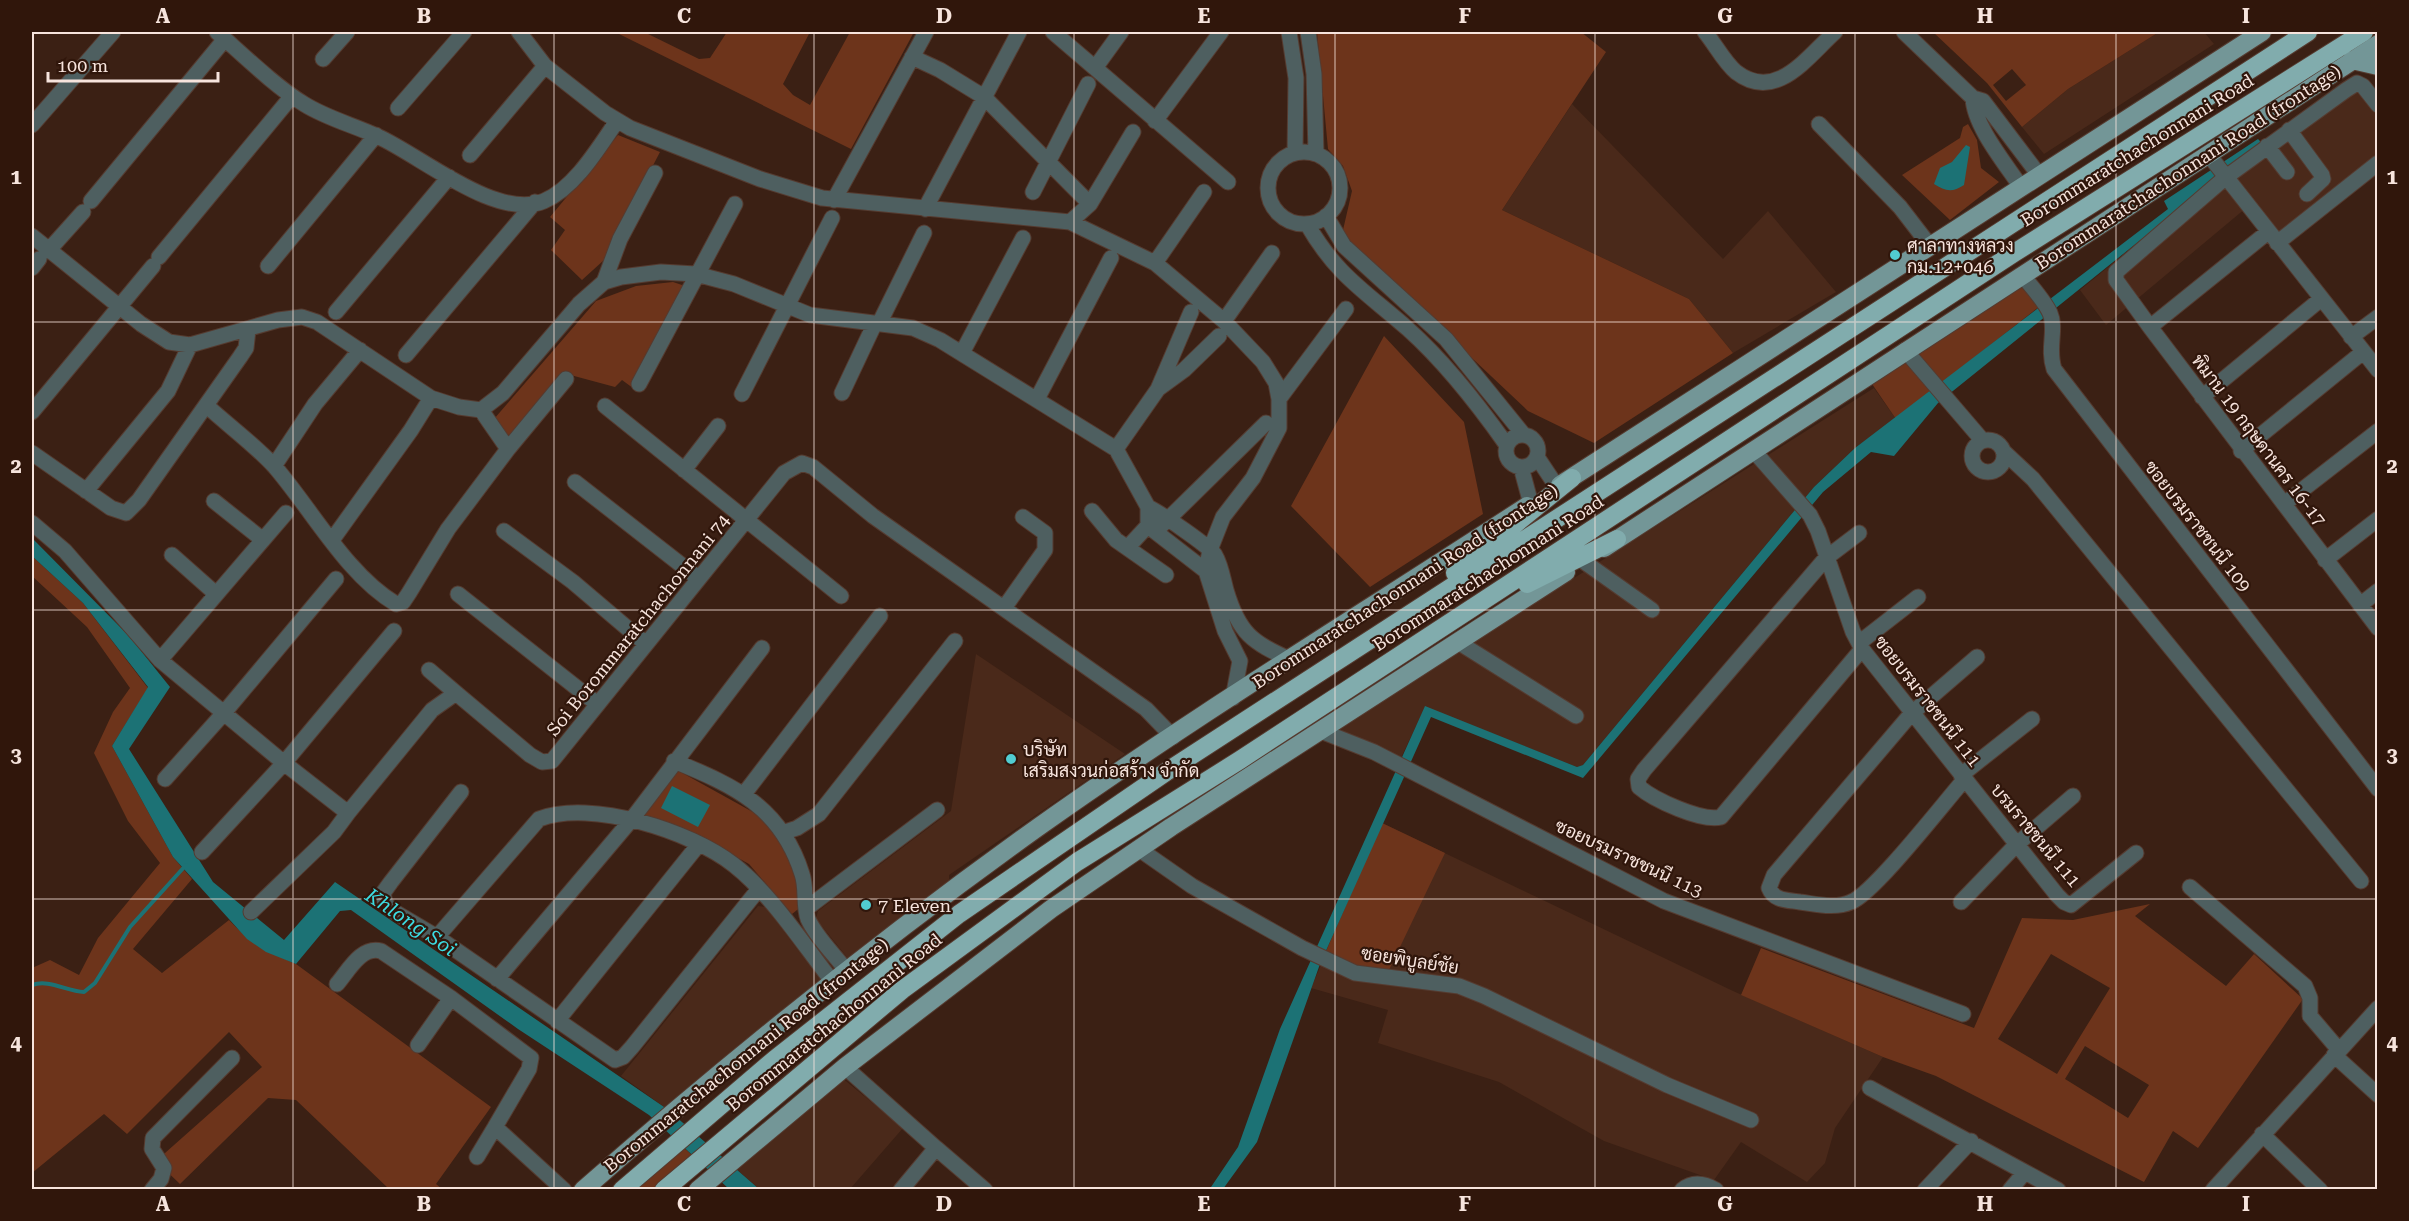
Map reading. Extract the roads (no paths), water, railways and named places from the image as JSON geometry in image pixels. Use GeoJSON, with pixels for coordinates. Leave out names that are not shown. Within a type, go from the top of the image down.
{"type":"FeatureCollection","features":[{"type":"Feature","properties":{"kind":"highway","name":"Borommaratchachonnani Road"},"geometry":{"type":"LineString","coordinates":[[622,1190],[705,1118],[959,914],[1166,772],[2308,32]]}},
{"type":"Feature","properties":{"kind":"highway","name":"Borommaratchachonnani Road"},"geometry":{"type":"LineString","coordinates":[[664,1190],[902,990],[1077,862],[1429,636],[2004,259],[2364,32]]}},
{"type":"Feature","properties":{"kind":"highway"},"geometry":{"type":"LineString","coordinates":[[1380,633],[1564,482]]}},
{"type":"Feature","properties":{"kind":"highway"},"geometry":{"type":"LineString","coordinates":[[1429,636],[1617,539]]}},
{"type":"Feature","properties":{"kind":"main road"},"geometry":{"type":"LineString","coordinates":[[2371,32],[2378,42]]}},
{"type":"Feature","properties":{"kind":"main road","name":"Borommaratchachonnani Road (frontage)"},"geometry":{"type":"LineString","coordinates":[[583,1190],[684,1102],[839,976],[1039,827],[1291,660],[2256,33]]}},
{"type":"Feature","properties":{"kind":"main road","name":"Borommaratchachonnani Road (frontage)"},"geometry":{"type":"LineString","coordinates":[[698,1190],[845,1067],[1051,909],[1139,849],[2022,275],[2219,168],[2352,60],[2378,42]]}},
{"type":"Feature","properties":{"kind":"main road"},"geometry":{"type":"LineString","coordinates":[[2352,60],[2378,66]]}},
{"type":"Feature","properties":{"kind":"street"},"geometry":{"type":"LineString","coordinates":[[32,125],[112,32]]}},
{"type":"Feature","properties":{"kind":"street"},"geometry":{"type":"LineString","coordinates":[[324,59],[347,32]]}},
{"type":"Feature","properties":{"kind":"street"},"geometry":{"type":"LineString","coordinates":[[399,108],[464,32]]}},
{"type":"Feature","properties":{"kind":"street"},"geometry":{"type":"LineString","coordinates":[[519,32],[545,66],[617,121],[760,178],[834,200],[1070,222],[1155,263],[1224,321],[1263,362],[1276,383],[1279,399],[1279,428],[1253,478],[1223,517],[1210,550],[1206,571],[1225,631],[1240,661],[1233,698]]}},
{"type":"Feature","properties":{"kind":"street"},"geometry":{"type":"LineString","coordinates":[[834,200],[926,32]]}},
{"type":"Feature","properties":{"kind":"street"},"geometry":{"type":"LineString","coordinates":[[925,209],[1019,32]]}},
{"type":"Feature","properties":{"kind":"street"},"geometry":{"type":"LineString","coordinates":[[1053,32],[1228,182]]}},
{"type":"Feature","properties":{"kind":"street"},"geometry":{"type":"LineString","coordinates":[[1095,68],[1121,32]]}},
{"type":"Feature","properties":{"kind":"street"},"geometry":{"type":"LineString","coordinates":[[1155,121],[1221,32]]}},
{"type":"Feature","properties":{"kind":"street"},"geometry":{"type":"LineString","coordinates":[[1289,32],[1296,78],[1295,153]]}},
{"type":"Feature","properties":{"kind":"street"},"geometry":{"type":"LineString","coordinates":[[1308,32],[1314,74],[1316,154]]}},
{"type":"Feature","properties":{"kind":"street"},"geometry":{"type":"LineString","coordinates":[[1705,32],[1735,71],[1757,84],[1782,80],[1835,32]]}},
{"type":"Feature","properties":{"kind":"street"},"geometry":{"type":"LineString","coordinates":[[1904,32],[1973,98],[1983,101],[2039,175]]}},
{"type":"Feature","properties":{"kind":"street"},"geometry":{"type":"LineString","coordinates":[[39,260],[87,206],[221,35],[292,96],[322,114],[376,135],[469,190],[493,199],[519,203],[535,202],[543,201],[560,191],[575,176],[617,121]]}},
{"type":"Feature","properties":{"kind":"street"},"geometry":{"type":"LineString","coordinates":[[912,57],[940,70],[984,97],[1049,159],[1090,204]]}},
{"type":"Feature","properties":{"kind":"street"},"geometry":{"type":"LineString","coordinates":[[470,154],[545,66]]}},
{"type":"Feature","properties":{"kind":"street"},"geometry":{"type":"LineString","coordinates":[[2378,105],[2363,86],[2357,83],[2266,146],[2219,168],[2378,370]]}},
{"type":"Feature","properties":{"kind":"street"},"geometry":{"type":"LineString","coordinates":[[1033,192],[1089,84]]}},
{"type":"Feature","properties":{"kind":"street"},"geometry":{"type":"LineString","coordinates":[[32,412],[292,96]]}},
{"type":"Feature","properties":{"kind":"street"},"geometry":{"type":"LineString","coordinates":[[1973,98],[1974,108],[1995,150],[2021,187]]}},
{"type":"Feature","properties":{"kind":"street"},"geometry":{"type":"LineString","coordinates":[[1819,124],[1854,163],[1900,207],[1930,246]]}},
{"type":"Feature","properties":{"kind":"street"},"geometry":{"type":"LineString","coordinates":[[2289,130],[2323,179],[2307,194]]}},
{"type":"Feature","properties":{"kind":"street"},"geometry":{"type":"LineString","coordinates":[[1070,222],[1090,204],[1133,132]]}},
{"type":"Feature","properties":{"kind":"street"},"geometry":{"type":"LineString","coordinates":[[268,266],[376,135]]}},
{"type":"Feature","properties":{"kind":"street"},"geometry":{"type":"LineString","coordinates":[[2266,146],[2287,172]]}},
{"type":"Feature","properties":{"kind":"street"},"geometry":{"type":"LineString","coordinates":[[1295,153],[1316,154],[1329,162],[1337,174],[1340,190],[1336,204],[1326,216],[1307,224],[1292,222],[1279,214],[1270,202],[1271,172],[1281,160],[1295,153]]}},
{"type":"Feature","properties":{"kind":"street"},"geometry":{"type":"LineString","coordinates":[[2150,327],[2378,163]]}},
{"type":"Feature","properties":{"kind":"street","name":"พิมาน 19 กฤษดานคร 16-17"},"geometry":{"type":"LineString","coordinates":[[2219,168],[2116,272],[2116,280],[2241,451],[2378,628]]}},
{"type":"Feature","properties":{"kind":"street"},"geometry":{"type":"LineString","coordinates":[[32,236],[39,260],[119,306],[169,342],[190,345],[278,320],[302,317],[317,322],[431,398],[459,407],[481,410],[503,393],[579,304],[604,282],[620,239],[655,173]]}},
{"type":"Feature","properties":{"kind":"street"},"geometry":{"type":"LineString","coordinates":[[336,312],[449,177]]}},
{"type":"Feature","properties":{"kind":"street"},"geometry":{"type":"LineString","coordinates":[[1155,263],[1204,192]]}},
{"type":"Feature","properties":{"kind":"street"},"geometry":{"type":"LineString","coordinates":[[406,355],[535,202]]}},
{"type":"Feature","properties":{"kind":"street"},"geometry":{"type":"LineString","coordinates":[[639,384],[735,204]]}},
{"type":"Feature","properties":{"kind":"street"},"geometry":{"type":"LineString","coordinates":[[1326,216],[1344,246],[1446,339],[1475,371],[1523,434],[1534,439],[1538,451],[1537,457],[1527,466],[1521,467],[1510,462],[1505,451],[1510,439],[1523,434]]}},
{"type":"Feature","properties":{"kind":"street"},"geometry":{"type":"LineString","coordinates":[[742,394],[832,218]]}},
{"type":"Feature","properties":{"kind":"street"},"geometry":{"type":"LineString","coordinates":[[1307,224],[1319,246],[1341,273],[1433,353],[1470,394],[1506,444]]}},
{"type":"Feature","properties":{"kind":"street"},"geometry":{"type":"LineString","coordinates":[[842,393],[924,232]]}},
{"type":"Feature","properties":{"kind":"street"},"geometry":{"type":"LineString","coordinates":[[962,353],[1023,238]]}},
{"type":"Feature","properties":{"kind":"street"},"geometry":{"type":"LineString","coordinates":[[1224,321],[1272,253]]}},
{"type":"Feature","properties":{"kind":"street"},"geometry":{"type":"LineString","coordinates":[[1037,399],[1111,258]]}},
{"type":"Feature","properties":{"kind":"street"},"geometry":{"type":"LineString","coordinates":[[604,282],[661,272],[696,274],[734,284],[810,315],[913,328],[962,353],[1116,449],[1158,513],[1215,555],[1229,602],[1239,622],[1256,644],[1291,660]]}},
{"type":"Feature","properties":{"kind":"street","name":"ซอยบรมราชชนนี 109"},"geometry":{"type":"LineString","coordinates":[[2022,275],[2046,308],[2052,328],[2049,355],[2054,369],[2378,789]]}},
{"type":"Feature","properties":{"kind":"street"},"geometry":{"type":"LineString","coordinates":[[2202,397],[2321,299]]}},
{"type":"Feature","properties":{"kind":"street"},"geometry":{"type":"LineString","coordinates":[[1279,399],[1346,309]]}},
{"type":"Feature","properties":{"kind":"street"},"geometry":{"type":"LineString","coordinates":[[1116,449],[1158,389],[1191,312]]}},
{"type":"Feature","properties":{"kind":"street"},"geometry":{"type":"LineString","coordinates":[[2351,337],[2378,317]]}},
{"type":"Feature","properties":{"kind":"street"},"geometry":{"type":"LineString","coordinates":[[32,453],[122,513],[132,509],[246,348],[248,330]]}},
{"type":"Feature","properties":{"kind":"street"},"geometry":{"type":"LineString","coordinates":[[1158,389],[1184,370],[1219,336]]}},
{"type":"Feature","properties":{"kind":"street"},"geometry":{"type":"LineString","coordinates":[[86,491],[168,391],[190,345]]}},
{"type":"Feature","properties":{"kind":"street"},"geometry":{"type":"LineString","coordinates":[[274,466],[315,404],[360,350]]}},
{"type":"Feature","properties":{"kind":"street"},"geometry":{"type":"LineString","coordinates":[[1905,350],[1938,392],[1983,441]]}},
{"type":"Feature","properties":{"kind":"street"},"geometry":{"type":"LineString","coordinates":[[2241,451],[2363,352]]}},
{"type":"Feature","properties":{"kind":"street"},"geometry":{"type":"LineString","coordinates":[[207,406],[274,466],[332,540],[385,598],[396,604],[403,602],[448,528],[508,449],[567,380]]}},
{"type":"Feature","properties":{"kind":"street"},"geometry":{"type":"LineString","coordinates":[[332,540],[411,430],[431,398]]}},
{"type":"Feature","properties":{"kind":"street"},"geometry":{"type":"LineString","coordinates":[[605,406],[841,596]]}},
{"type":"Feature","properties":{"kind":"street"},"geometry":{"type":"LineString","coordinates":[[481,410],[508,449]]}},
{"type":"Feature","properties":{"kind":"street"},"geometry":{"type":"LineString","coordinates":[[1128,547],[1151,530],[1158,513],[1266,423]]}},
{"type":"Feature","properties":{"kind":"street"},"geometry":{"type":"LineString","coordinates":[[684,470],[718,426]]}},
{"type":"Feature","properties":{"kind":"street"},"geometry":{"type":"LineString","coordinates":[[2284,504],[2378,431]]}},
{"type":"Feature","properties":{"kind":"street"},"geometry":{"type":"LineString","coordinates":[[2003,451],[2004,458],[1996,469],[1983,472],[1977,468],[1971,456],[1977,444],[1983,441],[1995,441],[2033,479],[2361,881]]}},
{"type":"Feature","properties":{"kind":"street","name":"ซอยบรมราชชนนี 111"},"geometry":{"type":"LineString","coordinates":[[1753,450],[1810,515],[1860,646],[1911,714],[1966,781]]}},
{"type":"Feature","properties":{"kind":"street"},"geometry":{"type":"LineString","coordinates":[[1537,457],[1564,482]]}},
{"type":"Feature","properties":{"kind":"street","name":"Soi Borommaratchachonnani 74"},"geometry":{"type":"LineString","coordinates":[[429,670],[530,755],[542,762],[552,761],[596,703],[748,520],[784,473],[802,463],[813,467],[873,516],[1146,709],[1173,737]]}},
{"type":"Feature","properties":{"kind":"street"},"geometry":{"type":"LineString","coordinates":[[1521,467],[1531,504]]}},
{"type":"Feature","properties":{"kind":"street"},"geometry":{"type":"LineString","coordinates":[[575,482],[698,578]]}},
{"type":"Feature","properties":{"kind":"street"},"geometry":{"type":"LineString","coordinates":[[214,501],[263,540]]}},
{"type":"Feature","properties":{"kind":"street"},"geometry":{"type":"LineString","coordinates":[[1092,511],[1106,531],[1166,575]]}},
{"type":"Feature","properties":{"kind":"street"},"geometry":{"type":"LineString","coordinates":[[160,660],[286,513]]}},
{"type":"Feature","properties":{"kind":"street"},"geometry":{"type":"LineString","coordinates":[[1151,530],[1158,513]]}},
{"type":"Feature","properties":{"kind":"street"},"geometry":{"type":"LineString","coordinates":[[1004,608],[1045,550],[1045,533],[1023,517]]}},
{"type":"Feature","properties":{"kind":"street"},"geometry":{"type":"LineString","coordinates":[[2325,560],[2378,519]]}},
{"type":"Feature","properties":{"kind":"street"},"geometry":{"type":"LineString","coordinates":[[32,523],[65,552],[160,660],[223,714],[348,813]]}},
{"type":"Feature","properties":{"kind":"street"},"geometry":{"type":"LineString","coordinates":[[1151,530],[1206,571]]}},
{"type":"Feature","properties":{"kind":"street"},"geometry":{"type":"LineString","coordinates":[[504,531],[573,582],[646,644]]}},
{"type":"Feature","properties":{"kind":"street"},"geometry":{"type":"LineString","coordinates":[[1859,533],[1826,558],[1644,770],[1638,779],[1639,788],[1648,795],[1696,815],[1711,820],[1721,817],[1860,646],[1918,597]]}},
{"type":"Feature","properties":{"kind":"street"},"geometry":{"type":"LineString","coordinates":[[172,555],[216,594]]}},
{"type":"Feature","properties":{"kind":"street"},"geometry":{"type":"LineString","coordinates":[[1583,561],[1652,610]]}},
{"type":"Feature","properties":{"kind":"street"},"geometry":{"type":"LineString","coordinates":[[165,779],[223,714],[336,579]]}},
{"type":"Feature","properties":{"kind":"street"},"geometry":{"type":"LineString","coordinates":[[2360,605],[2378,591]]}},
{"type":"Feature","properties":{"kind":"street"},"geometry":{"type":"LineString","coordinates":[[458,594],[596,703]]}},
{"type":"Feature","properties":{"kind":"street"},"geometry":{"type":"LineString","coordinates":[[744,794],[880,616]]}},
{"type":"Feature","properties":{"kind":"street"},"geometry":{"type":"LineString","coordinates":[[1225,631],[1239,622]]}},
{"type":"Feature","properties":{"kind":"street"},"geometry":{"type":"LineString","coordinates":[[202,852],[284,763],[394,631]]}},
{"type":"Feature","properties":{"kind":"street"},"geometry":{"type":"LineString","coordinates":[[784,832],[797,828],[819,814],[955,641]]}},
{"type":"Feature","properties":{"kind":"street"},"geometry":{"type":"LineString","coordinates":[[1458,642],[1576,716]]}},
{"type":"Feature","properties":{"kind":"street"},"geometry":{"type":"LineString","coordinates":[[497,979],[632,819],[762,648]]}},
{"type":"Feature","properties":{"kind":"street"},"geometry":{"type":"LineString","coordinates":[[1977,657],[1911,714],[1774,875],[1768,888],[1771,894],[1780,900],[1823,905],[1850,903],[1873,884],[1966,781],[2032,719]]}},
{"type":"Feature","properties":{"kind":"street"},"geometry":{"type":"LineString","coordinates":[[251,912],[334,832],[432,710],[456,693]]}},
{"type":"Feature","properties":{"kind":"street","name":"ซอยบรมราชชนนี 113"},"geometry":{"type":"LineString","coordinates":[[1321,731],[1346,740],[1412,772],[1664,901],[1963,1014]]}},
{"type":"Feature","properties":{"kind":"street"},"geometry":{"type":"LineString","coordinates":[[674,761],[744,794],[764,809],[784,832],[794,849],[804,877],[808,914],[839,976]]}},
{"type":"Feature","properties":{"kind":"street","name":"บรมราชชนนี 111"},"geometry":{"type":"LineString","coordinates":[[1966,781],[2057,895],[2071,905],[2136,853]]}},
{"type":"Feature","properties":{"kind":"street"},"geometry":{"type":"LineString","coordinates":[[461,792],[383,893],[385,903],[393,911],[438,937],[615,1060],[623,1056],[758,890]]}},
{"type":"Feature","properties":{"kind":"street"},"geometry":{"type":"LineString","coordinates":[[1961,902],[2016,844],[2073,796]]}},
{"type":"Feature","properties":{"kind":"street"},"geometry":{"type":"LineString","coordinates":[[793,932],[808,914],[937,810]]}},
{"type":"Feature","properties":{"kind":"street"},"geometry":{"type":"LineString","coordinates":[[438,937],[539,819],[555,813],[574,812],[632,819],[699,844],[736,867],[793,932],[839,976]]}},
{"type":"Feature","properties":{"kind":"street"},"geometry":{"type":"LineString","coordinates":[[557,1021],[699,844]]}},
{"type":"Feature","properties":{"kind":"street","name":"ซอยพิบูลย์ชัย"},"geometry":{"type":"LineString","coordinates":[[1139,849],[1192,886],[1302,948],[1332,962],[1368,976],[1459,986],[1667,1085],[1751,1120]]}},
{"type":"Feature","properties":{"kind":"street"},"geometry":{"type":"LineString","coordinates":[[2190,887],[2305,986],[2310,998],[2310,1016],[2337,1053],[2378,1095]]}},
{"type":"Feature","properties":{"kind":"street"},"geometry":{"type":"LineString","coordinates":[[337,984],[363,953],[372,949],[381,951],[451,998],[531,1058],[529,1069],[477,1157]]}},
{"type":"Feature","properties":{"kind":"street"},"geometry":{"type":"LineString","coordinates":[[418,1045],[451,998]]}},
{"type":"Feature","properties":{"kind":"street"},"geometry":{"type":"LineString","coordinates":[[2213,1190],[2378,1008]]}},
{"type":"Feature","properties":{"kind":"street"},"geometry":{"type":"LineString","coordinates":[[152,1190],[162,1179],[164,1168],[152,1149],[153,1138],[232,1058]]}},
{"type":"Feature","properties":{"kind":"street"},"geometry":{"type":"LineString","coordinates":[[845,1067],[985,1190]]}},
{"type":"Feature","properties":{"kind":"street"},"geometry":{"type":"LineString","coordinates":[[1870,1088],[2058,1190]]}},
{"type":"Feature","properties":{"kind":"street"},"geometry":{"type":"LineString","coordinates":[[495,1127],[564,1190]]}},
{"type":"Feature","properties":{"kind":"street"},"geometry":{"type":"LineString","coordinates":[[2262,1134],[2320,1190]]}},
{"type":"Feature","properties":{"kind":"street"},"geometry":{"type":"LineString","coordinates":[[1925,1190],[1971,1141]]}},
{"type":"Feature","properties":{"kind":"street"},"geometry":{"type":"LineString","coordinates":[[901,1190],[936,1148]]}},
{"type":"Feature","properties":{"kind":"street"},"geometry":{"type":"LineString","coordinates":[[2010,1190],[2025,1173]]}},
{"type":"Feature","properties":{"kind":"street"},"geometry":{"type":"LineString","coordinates":[[1682,1190],[1689,1184],[1700,1184],[1716,1190]]}},
{"type":"Feature","properties":{"kind":"water"},"geometry":{"type":"Polygon","coordinates":[[[2258,139],[2261,142],[2220,176],[1938,403],[1894,456],[1871,452],[1823,492],[1583,778],[1431,717],[1320,964],[1257,1142],[1223,1189],[1209,1190],[1238,1147],[1280,1029],[1425,706],[1577,767],[1583,765],[1814,487],[1855,448],[2168,209],[2164,201],[2258,139]]]}},
{"type":"Feature","properties":{"kind":"water"},"geometry":{"type":"Polygon","coordinates":[[[1966,145],[1970,147],[1964,185],[1949,190],[1934,184],[1940,168],[1952,162],[1966,145]]]}},
{"type":"Feature","properties":{"kind":"water"},"geometry":{"type":"Polygon","coordinates":[[[32,538],[129,636],[170,687],[129,749],[213,882],[284,940],[335,882],[667,1109],[759,1189],[729,1189],[649,1115],[518,1029],[351,910],[340,911],[296,964],[266,952],[247,939],[173,857],[112,746],[148,687],[83,603],[32,556],[32,538]]]}},
{"type":"Feature","properties":{"kind":"water"},"geometry":{"type":"Polygon","coordinates":[[[672,786],[710,805],[698,827],[661,808],[672,786]]]}},
{"type":"Feature","properties":{"kind":"waterway"},"geometry":{"type":"LineString","coordinates":[[32,985],[45,983],[84,992],[95,983],[130,927],[186,865]]}},
{"type":"Feature","properties":{"kind":"place","name":"ศาลาทางหลวง กม.12+046"},"geometry":{"type":"Point","coordinates":[1895,255]}},
{"type":"Feature","properties":{"kind":"place","name":"บริษัท เสริมสงวนก่อสร้าง จำกัด"},"geometry":{"type":"Point","coordinates":[1011,759]}},
{"type":"Feature","properties":{"kind":"place","name":"7 Eleven"},"geometry":{"type":"Point","coordinates":[866,905]}},
{"type":"Feature","properties":{"kind":"water label","name":"Khlong Soi"},"geometry":{"type":"Point","coordinates":[411,922]}}]}
